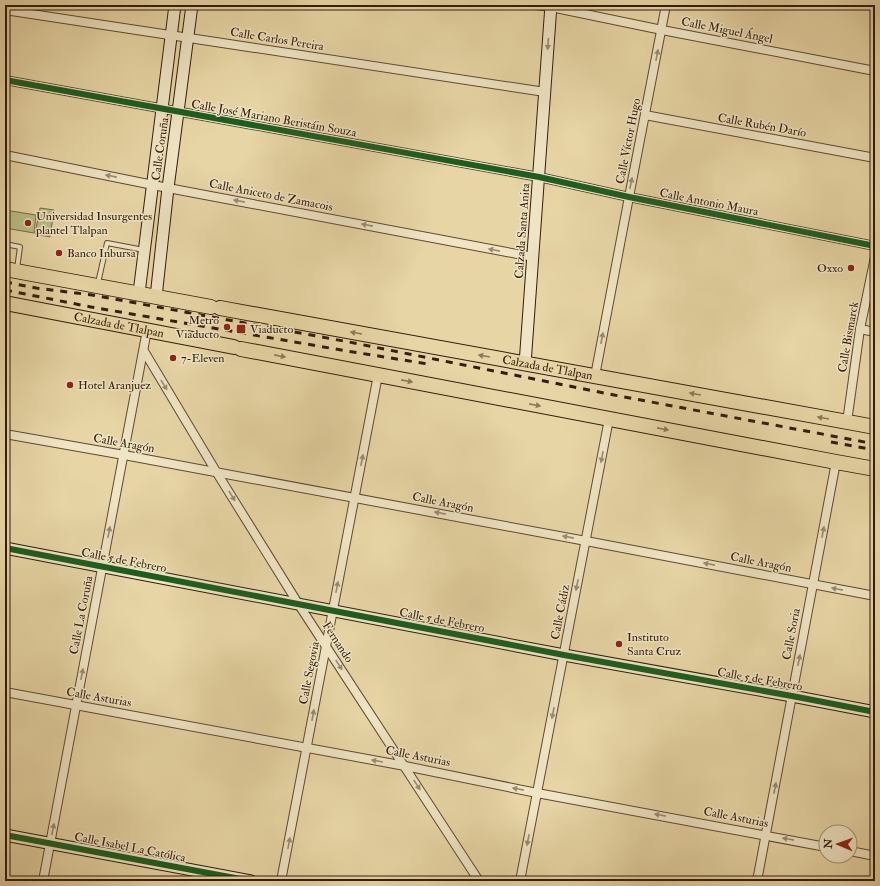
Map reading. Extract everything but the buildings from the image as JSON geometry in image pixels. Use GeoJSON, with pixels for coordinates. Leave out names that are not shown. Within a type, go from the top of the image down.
{"type":"FeatureCollection","features":[{"type":"Feature","properties":{"kind":"highway","name":"Calzada de Tlalpan"},"geometry":{"type":"LineString","coordinates":[[11,270],[875,427]]}},
{"type":"Feature","properties":{"kind":"highway","name":"Calzada de Tlalpan"},"geometry":{"type":"LineString","coordinates":[[5,303],[875,469]]}},
{"type":"Feature","properties":{"kind":"street","name":"Calle Coruña"},"geometry":{"type":"LineString","coordinates":[[140,294],[175,5]]}},
{"type":"Feature","properties":{"kind":"street","name":"Calle Coruña"},"geometry":{"type":"LineString","coordinates":[[156,296],[168,188],[192,5]]}},
{"type":"Feature","properties":{"kind":"street","name":"Calle Miguel Ángel"},"geometry":{"type":"LineString","coordinates":[[536,5],[551,6],[662,30],[875,71]]}},
{"type":"Feature","properties":{"kind":"street","name":"Calle Víctor Hugo"},"geometry":{"type":"LineString","coordinates":[[595,376],[666,5]]}},
{"type":"Feature","properties":{"kind":"street","name":"Calzada Santa Anita"},"geometry":{"type":"LineString","coordinates":[[525,364],[551,6]]}},
{"type":"Feature","properties":{"kind":"street","name":"Calle Carlos Pereira"},"geometry":{"type":"LineString","coordinates":[[5,10],[545,92]]}},
{"type":"Feature","properties":{"kind":"street","name":"Calle José Mariano Beristáin Souza"},"geometry":{"type":"LineString","coordinates":[[5,80],[539,177]]}},
{"type":"Feature","properties":{"kind":"street","name":"Calle Rubén Darío"},"geometry":{"type":"LineString","coordinates":[[645,115],[875,158]]}},
{"type":"Feature","properties":{"kind":"street","name":"Calle Aniceto de Zamacois"},"geometry":{"type":"LineString","coordinates":[[5,155],[168,188],[533,257]]}},
{"type":"Feature","properties":{"kind":"street","name":"Calle Antonio Maura"},"geometry":{"type":"LineString","coordinates":[[539,177],[629,197],[875,246]]}},
{"type":"Feature","properties":{"kind":"street","name":"Calle Bismarck"},"geometry":{"type":"LineString","coordinates":[[847,422],[860,329],[875,257]]}},
{"type":"Feature","properties":{"kind":"street"},"geometry":{"type":"LineString","coordinates":[[860,329],[875,332]]}},
{"type":"Feature","properties":{"kind":"street","name":"Calle La Coruña"},"geometry":{"type":"LineString","coordinates":[[43,881],[147,330]]}},
{"type":"Feature","properties":{"kind":"street","name":"Fernando"},"geometry":{"type":"LineString","coordinates":[[144,351],[217,473],[299,605],[480,881]]}},
{"type":"Feature","properties":{"kind":"street","name":"Calle Segovia"},"geometry":{"type":"LineString","coordinates":[[281,881],[378,375]]}},
{"type":"Feature","properties":{"kind":"street","name":"Calle Cádiz"},"geometry":{"type":"LineString","coordinates":[[520,881],[609,419]]}},
{"type":"Feature","properties":{"kind":"street","name":"Calle Aragón"},"geometry":{"type":"LineString","coordinates":[[5,434],[586,540],[875,596]]}},
{"type":"Feature","properties":{"kind":"street","name":"Calle Soria"},"geometry":{"type":"LineString","coordinates":[[757,881],[836,462]]}},
{"type":"Feature","properties":{"kind":"street","name":"Calle 5 de Febrero"},"geometry":{"type":"LineString","coordinates":[[5,548],[564,655],[875,712]]}},
{"type":"Feature","properties":{"kind":"street","name":"Calle Asturias"},"geometry":{"type":"LineString","coordinates":[[5,692],[405,766],[537,793],[818,845]]}},
{"type":"Feature","properties":{"kind":"street","name":"Calle Isabel La Católica"},"geometry":{"type":"LineString","coordinates":[[5,835],[250,881]]}},
{"type":"Feature","properties":{"kind":"street"},"geometry":{"type":"LineString","coordinates":[[858,853],[875,856]]}},
{"type":"Feature","properties":{"kind":"lane"},"geometry":{"type":"LineString","coordinates":[[98,286],[107,243],[145,250]]}},
{"type":"Feature","properties":{"kind":"lane"},"geometry":{"type":"LineString","coordinates":[[5,244],[20,247],[11,270]]}},
{"type":"Feature","properties":{"kind":"green space"},"geometry":{"type":"Polygon","coordinates":[[[40,208],[54,210],[50,237],[35,234],[40,208]]]}},
{"type":"Feature","properties":{"kind":"green space"},"geometry":{"type":"Polygon","coordinates":[[[5,210],[36,215],[34,233],[5,228],[5,210]]]}},
{"type":"Feature","properties":{"kind":"railway"},"geometry":{"type":"LineString","coordinates":[[5,282],[36,288],[92,295],[349,342],[614,395],[875,444]]}},
{"type":"Feature","properties":{"kind":"railway"},"geometry":{"type":"LineString","coordinates":[[5,290],[91,307],[428,364]]}},
{"type":"Feature","properties":{"kind":"railway"},"geometry":{"type":"LineString","coordinates":[[831,442],[875,450]]}},
{"type":"Feature","properties":{"kind":"cycle path"},"geometry":{"type":"LineString","coordinates":[[5,80],[539,177],[629,197],[875,246]]}},
{"type":"Feature","properties":{"kind":"cycle path"},"geometry":{"type":"LineString","coordinates":[[5,548],[564,655],[875,712]]}},
{"type":"Feature","properties":{"kind":"cycle path"},"geometry":{"type":"LineString","coordinates":[[5,835],[251,881]]}},
{"type":"Feature","properties":{"kind":"place","name":"Universidad Insurgentes plantel Tlalpan"},"geometry":{"type":"Point","coordinates":[28,223]}},
{"type":"Feature","properties":{"kind":"place","name":"Banco Inbursa"},"geometry":{"type":"Point","coordinates":[59,253]}},
{"type":"Feature","properties":{"kind":"place","name":"Oxxo"},"geometry":{"type":"Point","coordinates":[851,268]}},
{"type":"Feature","properties":{"kind":"place","name":"Metro Viaducto"},"geometry":{"type":"Point","coordinates":[227,327]}},
{"type":"Feature","properties":{"kind":"place","name":"Viaducto"},"geometry":{"type":"Point","coordinates":[241,329]}},
{"type":"Feature","properties":{"kind":"place","name":"7-Eleven"},"geometry":{"type":"Point","coordinates":[173,358]}},
{"type":"Feature","properties":{"kind":"place","name":"Hotel Aranjuez"},"geometry":{"type":"Point","coordinates":[70,385]}},
{"type":"Feature","properties":{"kind":"place","name":"Instituto Santa Cruz"},"geometry":{"type":"Point","coordinates":[619,644]}}]}
